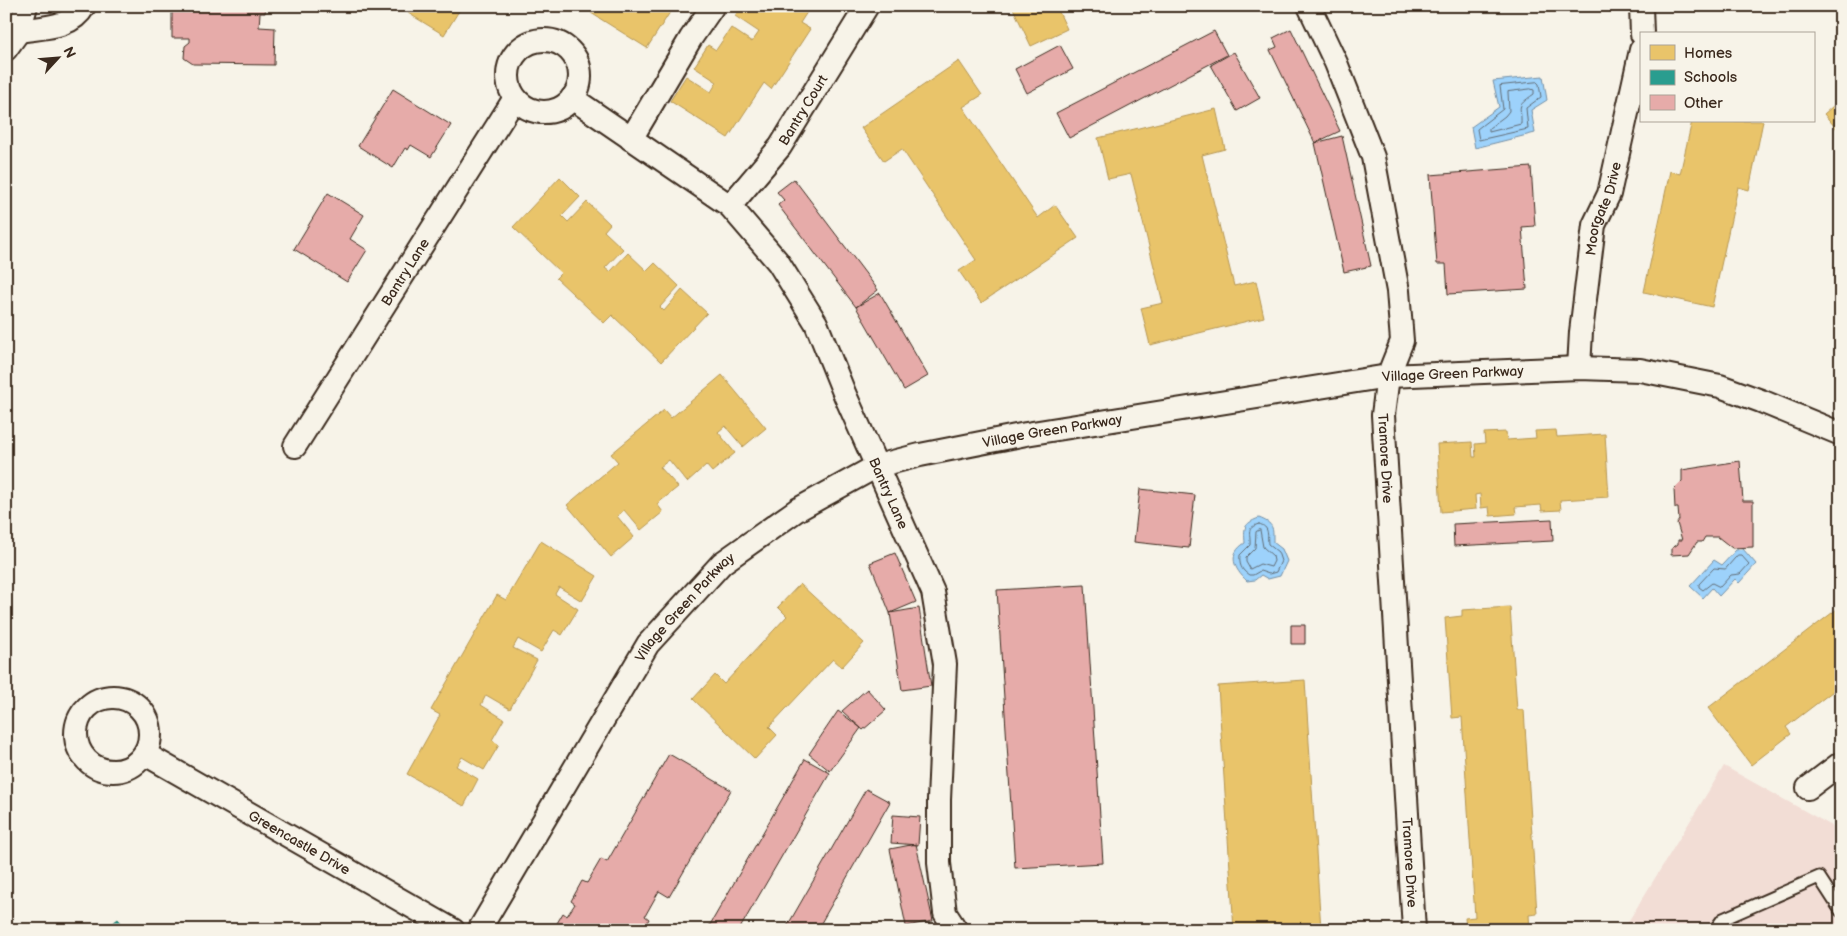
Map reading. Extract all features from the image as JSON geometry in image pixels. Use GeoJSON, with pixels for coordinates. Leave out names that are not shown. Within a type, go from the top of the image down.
{"type":"FeatureCollection","features":[{"type":"Feature","properties":{"kind":"street"},"geometry":{"type":"LineString","coordinates":[[13,40],[26,6]]}},
{"type":"Feature","properties":{"kind":"street"},"geometry":{"type":"LineString","coordinates":[[13,40],[71,21],[80,13],[84,6]]}},
{"type":"Feature","properties":{"kind":"street"},"geometry":{"type":"LineString","coordinates":[[631,139],[691,38],[713,6]]}},
{"type":"Feature","properties":{"kind":"street","name":"Bantry Court"},"geometry":{"type":"LineString","coordinates":[[730,206],[780,147],[867,6]]}},
{"type":"Feature","properties":{"kind":"street","name":"Tramore Drive"},"geometry":{"type":"LineString","coordinates":[[1309,6],[1336,63],[1373,157],[1398,291],[1402,341],[1388,376],[1383,415],[1414,930]]}},
{"type":"Feature","properties":{"kind":"street"},"geometry":{"type":"LineString","coordinates":[[1642,6],[1642,32]]}},
{"type":"Feature","properties":{"kind":"street"},"geometry":{"type":"LineString","coordinates":[[537,41],[550,41],[561,45],[570,52],[577,63],[580,75],[578,87],[572,98],[560,108],[544,112],[523,106],[515,98],[510,87],[508,75],[510,63],[516,53],[526,45],[537,41]]}},
{"type":"Feature","properties":{"kind":"street","name":"Moorgate Drive"},"geometry":{"type":"LineString","coordinates":[[1579,368],[1581,332],[1594,226],[1609,194],[1640,54]]}},
{"type":"Feature","properties":{"kind":"street","name":"Bantry Lane"},"geometry":{"type":"LineString","coordinates":[[295,446],[515,98]]}},
{"type":"Feature","properties":{"kind":"street","name":"Bantry Lane"},"geometry":{"type":"LineString","coordinates":[[572,98],[730,206],[778,262],[816,323],[845,395],[933,592],[945,664],[939,800],[939,863],[945,913],[956,930]]}},
{"type":"Feature","properties":{"kind":"street","name":"Village Green Parkway"},"geometry":{"type":"LineString","coordinates":[[479,930],[648,644],[722,563],[796,510],[877,466],[920,455],[1026,434],[1388,376],[1579,368],[1640,370],[1720,386],[1840,433]]}},
{"type":"Feature","properties":{"kind":"street","name":"Greencastle Drive"},"geometry":{"type":"LineString","coordinates":[[145,754],[453,930]]}},
{"type":"Feature","properties":{"kind":"street"},"geometry":{"type":"LineString","coordinates":[[1808,788],[1841,763]]}},
{"type":"Feature","properties":{"kind":"lane"},"geometry":{"type":"LineString","coordinates":[[1715,930],[1723,919],[1820,877],[1841,911]]}},
{"type":"Feature","properties":{"kind":"shaded area"},"geometry":{"type":"Polygon","coordinates":[[[1724,766],[1841,831],[1841,930],[1623,930],[1724,766]]]}},
{"type":"Feature","properties":{"kind":"water"},"geometry":{"type":"Polygon","coordinates":[[[1543,76],[1547,100],[1531,110],[1535,133],[1475,148],[1471,127],[1499,107],[1493,81],[1543,76]]]}},
{"type":"Feature","properties":{"kind":"water"},"geometry":{"type":"Polygon","coordinates":[[[1259,518],[1268,522],[1272,527],[1273,542],[1282,549],[1287,561],[1280,576],[1268,579],[1261,575],[1255,580],[1247,581],[1236,567],[1234,557],[1239,547],[1245,543],[1247,525],[1259,518]]]}},
{"type":"Feature","properties":{"kind":"water"},"geometry":{"type":"Polygon","coordinates":[[[1743,549],[1756,564],[1739,583],[1735,579],[1719,596],[1712,588],[1703,598],[1690,586],[1714,560],[1722,565],[1736,550],[1743,549]]]}},
{"type":"Feature","properties":{"kind":"building: Homes"},"geometry":{"type":"Polygon","coordinates":[[[413,6],[462,6],[444,35],[408,13],[413,6]]]}},
{"type":"Feature","properties":{"kind":"building: Homes"},"geometry":{"type":"Polygon","coordinates":[[[595,6],[674,6],[647,48],[591,13],[595,6]]]}},
{"type":"Feature","properties":{"kind":"building: Homes"},"geometry":{"type":"Polygon","coordinates":[[[741,6],[811,6],[800,23],[810,29],[771,89],[764,83],[728,138],[670,101],[686,76],[711,92],[717,82],[694,67],[708,45],[716,50],[731,28],[752,42],[759,32],[735,16],[741,6]]]}},
{"type":"Feature","properties":{"kind":"building: Homes"},"geometry":{"type":"Polygon","coordinates":[[[1012,6],[1066,6],[1058,10],[1067,29],[1031,46],[1012,6]]]}},
{"type":"Feature","properties":{"kind":"building: Homes"},"geometry":{"type":"Polygon","coordinates":[[[959,61],[982,95],[963,107],[1038,218],[1055,205],[1078,238],[981,303],[959,271],[976,260],[902,149],[884,161],[861,128],[959,61]]]}},
{"type":"Feature","properties":{"kind":"building: Homes"},"geometry":{"type":"Polygon","coordinates":[[[1841,99],[1841,134],[1824,114],[1841,99]]]}},
{"type":"Feature","properties":{"kind":"building: Homes"},"geometry":{"type":"Polygon","coordinates":[[[1216,109],[1225,149],[1202,155],[1234,286],[1256,281],[1264,317],[1150,345],[1141,308],[1163,303],[1131,174],[1108,179],[1098,138],[1216,109]]]}},
{"type":"Feature","properties":{"kind":"building: Homes"},"geometry":{"type":"Polygon","coordinates":[[[1692,122],[1763,122],[1749,190],[1738,187],[1712,307],[1644,292],[1670,171],[1680,174],[1692,122]]]}},
{"type":"Feature","properties":{"kind":"building: Homes"},"geometry":{"type":"Polygon","coordinates":[[[560,177],[580,197],[562,216],[568,222],[587,202],[610,224],[604,231],[623,249],[605,268],[610,272],[628,253],[647,271],[655,263],[679,286],[660,307],[664,311],[682,290],[707,313],[661,362],[612,315],[604,323],[556,278],[561,273],[513,227],[560,177]]]}},
{"type":"Feature","properties":{"kind":"building: Homes"},"geometry":{"type":"Polygon","coordinates":[[[722,375],[766,428],[743,447],[725,426],[718,432],[735,453],[712,472],[706,465],[687,482],[669,460],[660,467],[678,487],[657,504],[663,512],[641,530],[624,510],[617,516],[634,537],[611,557],[567,505],[618,462],[611,454],[664,410],[671,418],[722,375]]]}},
{"type":"Feature","properties":{"kind":"building: Homes"},"geometry":{"type":"Polygon","coordinates":[[[1556,430],[1557,437],[1605,434],[1609,497],[1560,500],[1561,510],[1542,511],[1541,505],[1515,507],[1516,514],[1490,516],[1489,507],[1481,508],[1480,494],[1475,495],[1476,509],[1441,512],[1437,444],[1472,442],[1473,457],[1476,457],[1475,444],[1485,443],[1484,433],[1506,432],[1507,440],[1536,438],[1535,431],[1556,430]]]}},
{"type":"Feature","properties":{"kind":"building: Homes"},"geometry":{"type":"Polygon","coordinates":[[[541,541],[597,576],[582,601],[559,587],[555,594],[578,609],[562,635],[554,630],[541,652],[518,639],[513,648],[537,660],[510,709],[486,695],[481,705],[504,719],[492,740],[499,745],[484,770],[462,757],[456,766],[478,779],[464,806],[407,774],[440,715],[431,710],[497,595],[506,600],[541,541]]]}},
{"type":"Feature","properties":{"kind":"building: Homes"},"geometry":{"type":"Polygon","coordinates":[[[800,584],[864,643],[842,667],[833,659],[769,727],[777,735],[755,759],[693,699],[715,675],[724,684],[787,616],[778,607],[800,584]]]}},
{"type":"Feature","properties":{"kind":"building: Homes"},"geometry":{"type":"Polygon","coordinates":[[[1841,606],[1841,685],[1786,727],[1791,734],[1751,765],[1708,708],[1841,606]]]}},
{"type":"Feature","properties":{"kind":"building: Homes"},"geometry":{"type":"Polygon","coordinates":[[[1510,607],[1517,710],[1524,710],[1537,914],[1529,915],[1530,930],[1466,930],[1465,918],[1475,917],[1462,717],[1452,718],[1445,618],[1462,616],[1462,610],[1510,607]]]}},
{"type":"Feature","properties":{"kind":"building: Homes"},"geometry":{"type":"Polygon","coordinates":[[[1305,680],[1321,930],[1234,930],[1218,686],[1305,680]]]}},
{"type":"Feature","properties":{"kind":"building: Schools"},"geometry":{"type":"Polygon","coordinates":[[[118,919],[127,930],[104,930],[118,919]]]}},
{"type":"Feature","properties":{"kind":"building: Other"},"geometry":{"type":"Polygon","coordinates":[[[266,6],[265,13],[260,13],[259,27],[275,28],[274,65],[193,64],[184,58],[185,46],[190,42],[190,38],[172,38],[172,7],[266,6]]]}},
{"type":"Feature","properties":{"kind":"building: Other"},"geometry":{"type":"Polygon","coordinates":[[[1291,29],[1340,131],[1315,143],[1270,50],[1277,47],[1273,38],[1291,29]]]}},
{"type":"Feature","properties":{"kind":"building: Other"},"geometry":{"type":"Polygon","coordinates":[[[1214,31],[1227,55],[1069,138],[1056,113],[1214,31]]]}},
{"type":"Feature","properties":{"kind":"building: Other"},"geometry":{"type":"Polygon","coordinates":[[[1060,45],[1073,69],[1027,93],[1015,69],[1060,45]]]}},
{"type":"Feature","properties":{"kind":"building: Other"},"geometry":{"type":"Polygon","coordinates":[[[1234,52],[1260,98],[1237,111],[1211,65],[1234,52]]]}},
{"type":"Feature","properties":{"kind":"building: Other"},"geometry":{"type":"Polygon","coordinates":[[[393,89],[451,125],[431,157],[411,145],[408,150],[405,148],[393,168],[358,146],[393,89]]]}},
{"type":"Feature","properties":{"kind":"building: Other"},"geometry":{"type":"Polygon","coordinates":[[[1342,136],[1371,266],[1344,272],[1315,143],[1342,136]]]}},
{"type":"Feature","properties":{"kind":"building: Other"},"geometry":{"type":"Polygon","coordinates":[[[1531,167],[1535,226],[1522,227],[1527,289],[1448,294],[1446,264],[1437,264],[1430,175],[1531,167]]]}},
{"type":"Feature","properties":{"kind":"building: Other"},"geometry":{"type":"Polygon","coordinates":[[[794,179],[878,290],[856,307],[778,205],[784,200],[777,192],[794,179]]]}},
{"type":"Feature","properties":{"kind":"building: Other"},"geometry":{"type":"Polygon","coordinates":[[[328,193],[364,215],[350,239],[367,250],[347,282],[294,249],[328,193]]]}},
{"type":"Feature","properties":{"kind":"building: Other"},"geometry":{"type":"Polygon","coordinates":[[[880,293],[928,376],[904,390],[856,307],[880,293]]]}},
{"type":"Feature","properties":{"kind":"building: Other"},"geometry":{"type":"Polygon","coordinates":[[[1740,461],[1743,501],[1753,501],[1753,547],[1732,548],[1718,537],[1705,537],[1702,542],[1697,542],[1689,554],[1671,555],[1671,549],[1678,544],[1678,540],[1682,540],[1677,523],[1679,520],[1678,508],[1675,508],[1674,489],[1682,481],[1682,470],[1740,461]]]}},
{"type":"Feature","properties":{"kind":"building: Other"},"geometry":{"type":"Polygon","coordinates":[[[1140,489],[1195,495],[1189,548],[1134,542],[1140,489]]]}},
{"type":"Feature","properties":{"kind":"building: Other"},"geometry":{"type":"Polygon","coordinates":[[[1552,519],[1553,541],[1454,546],[1453,524],[1552,519]]]}},
{"type":"Feature","properties":{"kind":"building: Other"},"geometry":{"type":"Polygon","coordinates":[[[895,553],[916,602],[890,613],[870,563],[895,553]]]}},
{"type":"Feature","properties":{"kind":"building: Other"},"geometry":{"type":"Polygon","coordinates":[[[1085,585],[1103,863],[1015,868],[997,590],[1085,585]]]}},
{"type":"Feature","properties":{"kind":"building: Other"},"geometry":{"type":"Polygon","coordinates":[[[919,608],[931,686],[902,690],[890,613],[919,608]]]}},
{"type":"Feature","properties":{"kind":"building: Other"},"geometry":{"type":"Polygon","coordinates":[[[1291,625],[1305,625],[1305,644],[1291,644],[1291,625]]]}},
{"type":"Feature","properties":{"kind":"building: Other"},"geometry":{"type":"Polygon","coordinates":[[[867,689],[886,710],[863,730],[842,711],[867,689]]]}},
{"type":"Feature","properties":{"kind":"building: Other"},"geometry":{"type":"Polygon","coordinates":[[[838,711],[861,728],[830,771],[809,754],[838,711]]]}},
{"type":"Feature","properties":{"kind":"building: Other"},"geometry":{"type":"Polygon","coordinates":[[[669,754],[731,790],[669,897],[659,891],[645,916],[649,919],[643,930],[553,930],[563,913],[567,916],[575,904],[571,901],[582,881],[587,883],[601,859],[607,862],[669,754]]]}},
{"type":"Feature","properties":{"kind":"building: Other"},"geometry":{"type":"Polygon","coordinates":[[[805,759],[830,773],[739,930],[707,930],[805,759]]]}},
{"type":"Feature","properties":{"kind":"building: Other"},"geometry":{"type":"Polygon","coordinates":[[[866,789],[890,802],[817,930],[785,930],[866,789]]]}},
{"type":"Feature","properties":{"kind":"building: Other"},"geometry":{"type":"Polygon","coordinates":[[[893,815],[920,817],[918,845],[891,843],[893,815]]]}},
{"type":"Feature","properties":{"kind":"building: Other"},"geometry":{"type":"Polygon","coordinates":[[[916,844],[933,921],[906,926],[890,849],[916,844]]]}}]}
